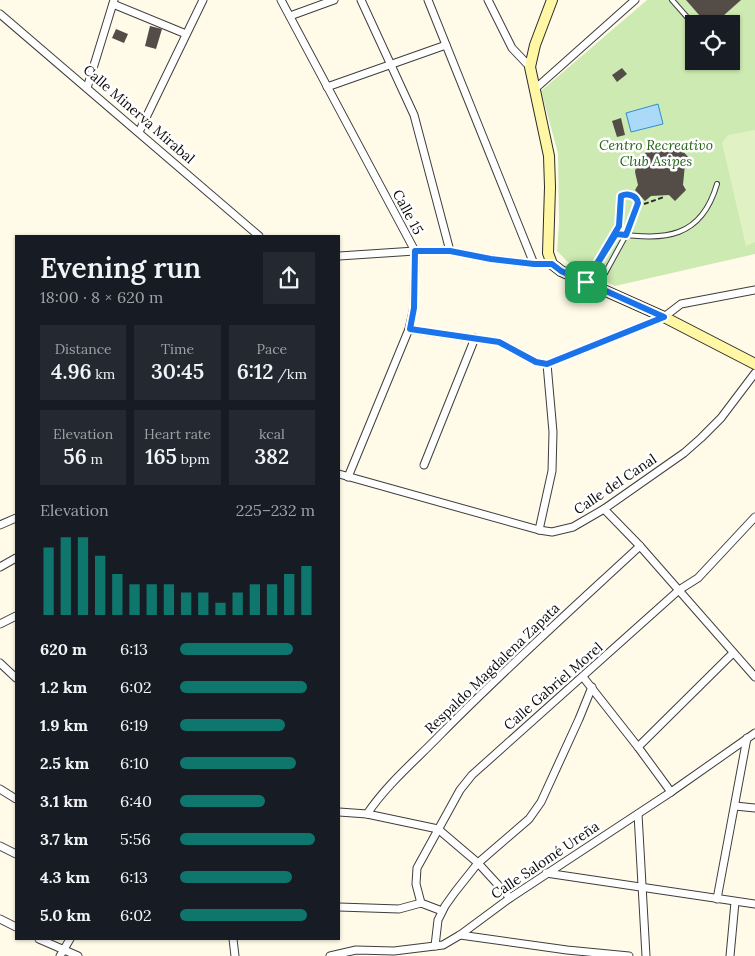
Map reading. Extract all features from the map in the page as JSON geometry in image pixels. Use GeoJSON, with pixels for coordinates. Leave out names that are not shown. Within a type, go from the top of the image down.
{"type":"FeatureCollection","features":[{"type":"Feature","properties":{"kind":"street"},"geometry":{"type":"LineString","coordinates":[[139,132],[203,0]]}},
{"type":"Feature","properties":{"kind":"street","name":"Calle 15"},"geometry":{"type":"LineString","coordinates":[[281,0],[415,251],[414,308],[410,329],[348,477]]}},
{"type":"Feature","properties":{"kind":"street"},"geometry":{"type":"LineString","coordinates":[[290,16],[334,0]]}},
{"type":"Feature","properties":{"kind":"street"},"geometry":{"type":"LineString","coordinates":[[361,0],[414,115],[450,251]]}},
{"type":"Feature","properties":{"kind":"street"},"geometry":{"type":"LineString","coordinates":[[428,0],[534,264]]}},
{"type":"Feature","properties":{"kind":"street"},"geometry":{"type":"LineString","coordinates":[[488,0],[512,48],[530,68],[536,88],[549,156],[548,253],[552,264],[561,271],[664,317],[755,364]]}},
{"type":"Feature","properties":{"kind":"street"},"geometry":{"type":"LineString","coordinates":[[530,68],[535,45],[552,0]]}},
{"type":"Feature","properties":{"kind":"street"},"geometry":{"type":"LineString","coordinates":[[536,88],[631,1]]}},
{"type":"Feature","properties":{"kind":"street"},"geometry":{"type":"LineString","coordinates":[[87,88],[113,2],[186,34]]}},
{"type":"Feature","properties":{"kind":"street","name":"Calle Minerva Mirabal"},"geometry":{"type":"LineString","coordinates":[[0,14],[258,235]]}},
{"type":"Feature","properties":{"kind":"street"},"geometry":{"type":"LineString","coordinates":[[327,87],[446,45]]}},
{"type":"Feature","properties":{"kind":"street"},"geometry":{"type":"LineString","coordinates":[[340,256],[415,251],[450,251],[491,259],[552,264]]}},
{"type":"Feature","properties":{"kind":"street"},"geometry":{"type":"LineString","coordinates":[[410,329],[499,342],[536,362],[547,364],[664,317],[681,304],[755,290]]}},
{"type":"Feature","properties":{"kind":"street"},"geometry":{"type":"LineString","coordinates":[[424,465],[475,338]]}},
{"type":"Feature","properties":{"kind":"street"},"geometry":{"type":"LineString","coordinates":[[540,530],[552,471],[553,432],[547,364]]}},
{"type":"Feature","properties":{"kind":"street","name":"Calle del Canal"},"geometry":{"type":"LineString","coordinates":[[340,474],[552,532],[573,526],[604,509],[684,453],[720,418],[755,373]]}},
{"type":"Feature","properties":{"kind":"street"},"geometry":{"type":"LineString","coordinates":[[604,509],[640,546],[755,677]]}},
{"type":"Feature","properties":{"kind":"street","name":"Calle Gabriel Morel"},"geometry":{"type":"LineString","coordinates":[[420,903],[416,884],[417,868],[460,790],[472,775],[679,590],[698,578],[755,517]]}},
{"type":"Feature","properties":{"kind":"street"},"geometry":{"type":"LineString","coordinates":[[0,525],[15,518]]}},
{"type":"Feature","properties":{"kind":"street","name":"Respaldo Magdalena Zapata"},"geometry":{"type":"LineString","coordinates":[[367,814],[378,798],[458,717],[640,546]]}},
{"type":"Feature","properties":{"kind":"street"},"geometry":{"type":"LineString","coordinates":[[0,567],[15,559]]}},
{"type":"Feature","properties":{"kind":"street"},"geometry":{"type":"LineString","coordinates":[[0,624],[15,616]]}},
{"type":"Feature","properties":{"kind":"street"},"geometry":{"type":"LineString","coordinates":[[638,747],[733,653]]}},
{"type":"Feature","properties":{"kind":"street"},"geometry":{"type":"LineString","coordinates":[[0,663],[15,677]]}},
{"type":"Feature","properties":{"kind":"street"},"geometry":{"type":"LineString","coordinates":[[0,676],[8,671]]}},
{"type":"Feature","properties":{"kind":"street"},"geometry":{"type":"LineString","coordinates":[[583,676],[671,792]]}},
{"type":"Feature","properties":{"kind":"street"},"geometry":{"type":"LineString","coordinates":[[435,946],[438,920],[455,892],[478,863],[530,819],[541,802],[592,687]]}},
{"type":"Feature","properties":{"kind":"street","name":"Calle Salomé Ureña"},"geometry":{"type":"LineString","coordinates":[[330,956],[356,950],[393,954],[443,945],[460,936],[546,873],[671,792],[755,733]]}},
{"type":"Feature","properties":{"kind":"street"},"geometry":{"type":"LineString","coordinates":[[717,899],[736,806],[747,738]]}},
{"type":"Feature","properties":{"kind":"street"},"geometry":{"type":"LineString","coordinates":[[0,790],[15,798]]}},
{"type":"Feature","properties":{"kind":"street"},"geometry":{"type":"LineString","coordinates":[[736,806],[755,808]]}},
{"type":"Feature","properties":{"kind":"street"},"geometry":{"type":"LineString","coordinates":[[340,812],[367,814],[438,828],[478,863],[510,898]]}},
{"type":"Feature","properties":{"kind":"street"},"geometry":{"type":"LineString","coordinates":[[638,814],[646,956]]}},
{"type":"Feature","properties":{"kind":"street"},"geometry":{"type":"LineString","coordinates":[[0,846],[15,854]]}},
{"type":"Feature","properties":{"kind":"street"},"geometry":{"type":"LineString","coordinates":[[546,873],[755,904]]}},
{"type":"Feature","properties":{"kind":"street"},"geometry":{"type":"LineString","coordinates":[[730,956],[735,902]]}},
{"type":"Feature","properties":{"kind":"street"},"geometry":{"type":"LineString","coordinates":[[340,907],[399,909],[420,903],[442,911]]}},
{"type":"Feature","properties":{"kind":"street"},"geometry":{"type":"LineString","coordinates":[[0,919],[15,927]]}},
{"type":"Feature","properties":{"kind":"street"},"geometry":{"type":"LineString","coordinates":[[460,936],[567,953],[629,956]]}},
{"type":"Feature","properties":{"kind":"street"},"geometry":{"type":"LineString","coordinates":[[41,940],[61,953],[78,956]]}},
{"type":"Feature","properties":{"kind":"street"},"geometry":{"type":"LineString","coordinates":[[61,953],[69,940]]}},
{"type":"Feature","properties":{"kind":"street"},"geometry":{"type":"LineString","coordinates":[[233,940],[235,956]]}},
{"type":"Feature","properties":{"kind":"lane"},"geometry":{"type":"LineString","coordinates":[[672,0],[685,15]]}},
{"type":"Feature","properties":{"kind":"lane"},"geometry":{"type":"LineString","coordinates":[[616,234],[651,237],[673,235],[689,228],[704,213],[713,199],[717,184]]}},
{"type":"Feature","properties":{"kind":"lane"},"geometry":{"type":"LineString","coordinates":[[586,282],[616,234],[619,226],[621,196],[634,196],[638,200],[638,207],[626,235],[598,286]]}},
{"type":"Feature","properties":{"kind":"path"},"geometry":{"type":"LineString","coordinates":[[638,207],[664,197]]}},
{"type":"Feature","properties":{"kind":"green space","name":"Centro Recreativo Club Asipes"},"geometry":{"type":"Polygon","coordinates":[[[647,0],[755,0],[755,254],[615,286],[571,265],[557,251],[559,224],[558,153],[541,91],[647,0]]]}},
{"type":"Feature","properties":{"kind":"green space"},"geometry":{"type":"Polygon","coordinates":[[[755,130],[755,242],[746,246],[722,143],[728,135],[755,130]]]}},
{"type":"Feature","properties":{"kind":"water"},"geometry":{"type":"Polygon","coordinates":[[[658,104],[663,124],[631,132],[626,113],[658,104]]]}},
{"type":"Feature","properties":{"kind":"building"},"geometry":{"type":"Polygon","coordinates":[[[686,0],[741,0],[724,15],[699,15],[686,0]]]}},
{"type":"Feature","properties":{"kind":"building"},"geometry":{"type":"Polygon","coordinates":[[[150,26],[162,29],[156,49],[145,46],[150,26]]]}},
{"type":"Feature","properties":{"kind":"building"},"geometry":{"type":"Polygon","coordinates":[[[116,29],[128,34],[124,43],[112,38],[116,29]]]}},
{"type":"Feature","properties":{"kind":"building"},"geometry":{"type":"Polygon","coordinates":[[[622,68],[627,74],[617,82],[612,75],[622,68]]]}},
{"type":"Feature","properties":{"kind":"building"},"geometry":{"type":"Polygon","coordinates":[[[621,118],[625,135],[617,137],[612,121],[621,118]]]}},
{"type":"Feature","properties":{"kind":"building"},"geometry":{"type":"Polygon","coordinates":[[[677,145],[690,159],[685,164],[683,185],[686,190],[675,201],[669,195],[651,196],[645,201],[635,190],[638,185],[635,172],[637,162],[649,149],[673,149],[677,145]]]}},
{"type":"Feature","properties":{"kind":"route"},"geometry":{"type":"LineString","coordinates":[[586,282],[616,234],[619,226],[621,196],[634,196],[638,200],[638,207],[626,235],[616,234],[586,282],[561,271],[552,264],[491,259],[450,251],[415,251],[414,308],[410,329],[499,342],[536,362],[547,364],[664,317],[586,282]]}}]}
